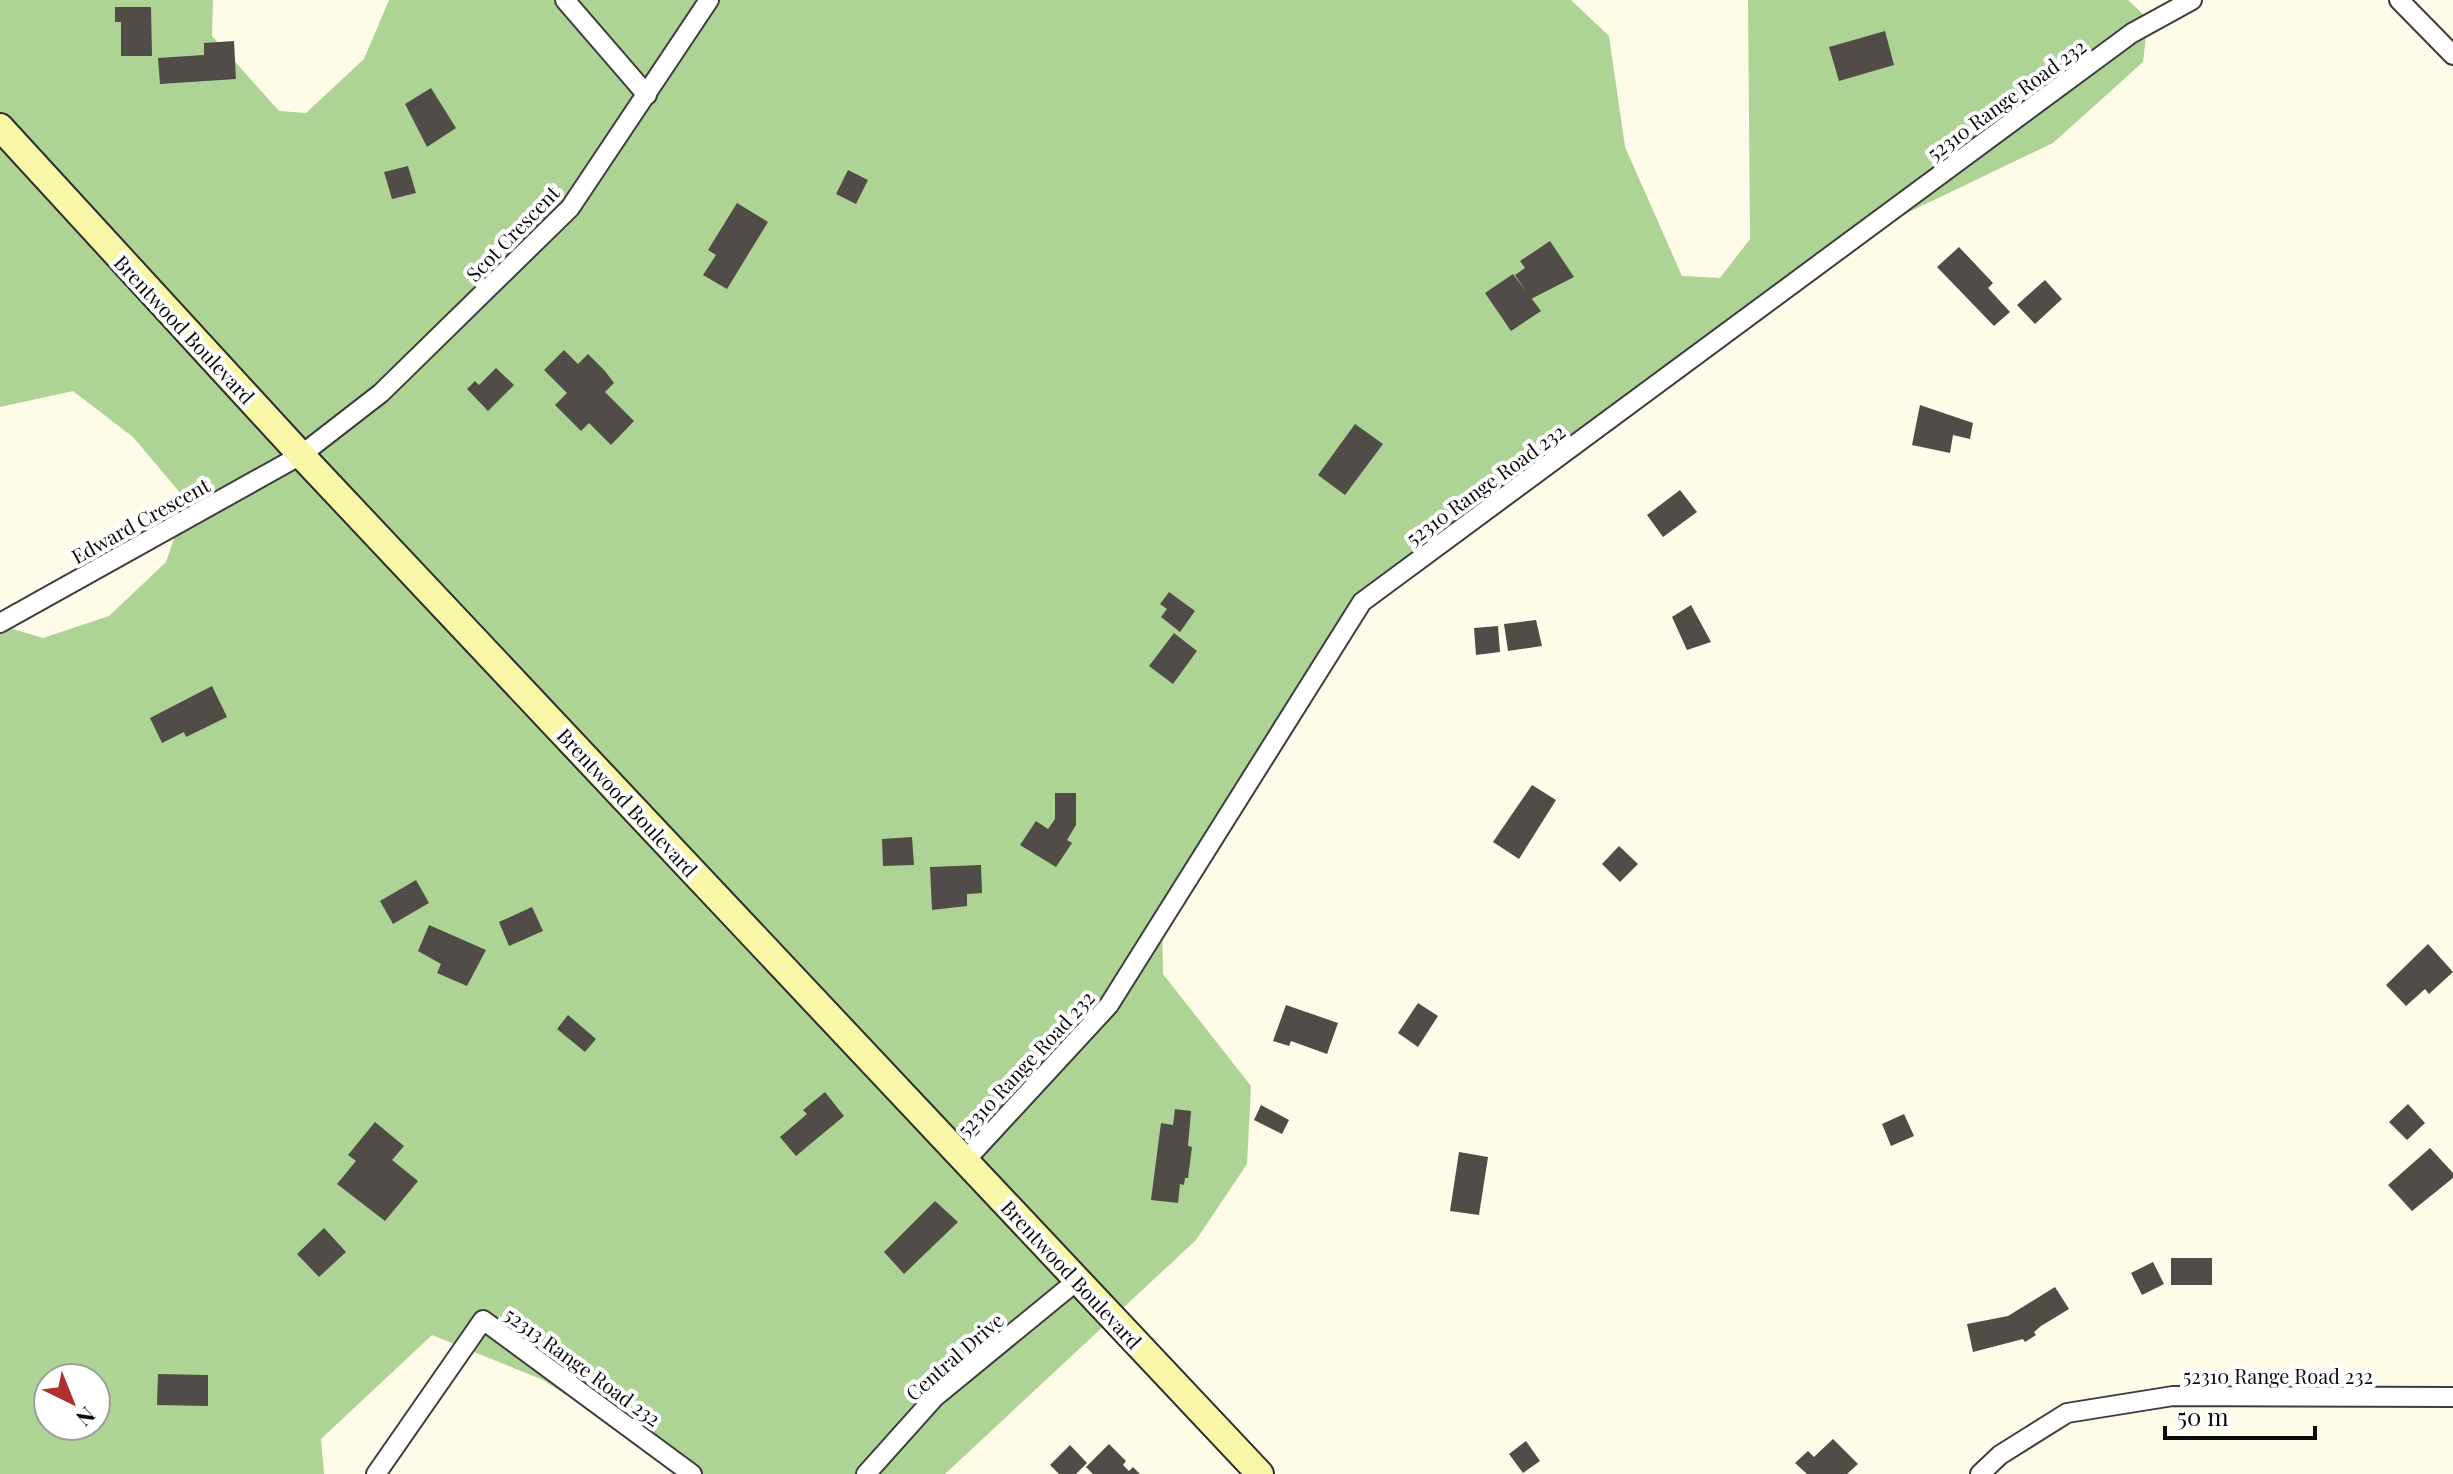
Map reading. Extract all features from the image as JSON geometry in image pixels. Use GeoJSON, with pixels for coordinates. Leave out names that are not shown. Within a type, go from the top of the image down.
{"type":"FeatureCollection","features":[{"type":"Feature","properties":{"kind":"street"},"geometry":{"type":"LineString","coordinates":[[565,0],[647,95]]}},
{"type":"Feature","properties":{"kind":"street","name":"Scot Crescent"},"geometry":{"type":"LineString","coordinates":[[301,455],[381,393],[570,208],[709,0]]}},
{"type":"Feature","properties":{"kind":"street","name":"52310 Range Road 232"},"geometry":{"type":"LineString","coordinates":[[965,1161],[1109,1005],[1362,602],[2132,33],[2192,0]]}},
{"type":"Feature","properties":{"kind":"street"},"geometry":{"type":"LineString","coordinates":[[2399,0],[2453,55]]}},
{"type":"Feature","properties":{"kind":"street","name":"Brentwood Boulevard"},"geometry":{"type":"LineString","coordinates":[[0,127],[301,455],[1260,1474]]}},
{"type":"Feature","properties":{"kind":"street","name":"Edward Crescent"},"geometry":{"type":"LineString","coordinates":[[0,623],[301,455]]}},
{"type":"Feature","properties":{"kind":"street","name":"Central Drive"},"geometry":{"type":"LineString","coordinates":[[866,1474],[935,1397],[1079,1279]]}},
{"type":"Feature","properties":{"kind":"street","name":"52313 Range Road 232"},"geometry":{"type":"LineString","coordinates":[[376,1474],[483,1320],[692,1474]]}},
{"type":"Feature","properties":{"kind":"street","name":"52310 Range Road 232"},"geometry":{"type":"LineString","coordinates":[[1980,1474],[2000,1455],[2067,1413],[2173,1396],[2453,1397]]}},
{"type":"Feature","properties":{"kind":"green space"},"geometry":{"type":"Polygon","coordinates":[[[0,0],[213,0],[212,36],[279,111],[306,113],[364,59],[389,0],[1571,0],[1609,36],[1625,147],[1682,276],[1720,278],[1750,239],[1748,0],[2128,0],[2148,19],[2143,62],[2053,143],[1832,249],[1333,631],[1162,914],[1163,974],[1251,1086],[1247,1164],[1196,1240],[945,1474],[688,1474],[543,1380],[432,1335],[321,1439],[324,1474],[0,1474],[0,625],[43,638],[109,616],[166,562],[187,501],[133,437],[73,391],[0,407],[0,0]]]}},
{"type":"Feature","properties":{"kind":"building"},"geometry":{"type":"Polygon","coordinates":[[[115,7],[151,7],[152,56],[121,56],[121,22],[115,22],[115,7]]]}},
{"type":"Feature","properties":{"kind":"building"},"geometry":{"type":"Polygon","coordinates":[[[1885,31],[1894,65],[1839,81],[1829,47],[1885,31]]]}},
{"type":"Feature","properties":{"kind":"building"},"geometry":{"type":"Polygon","coordinates":[[[234,41],[236,79],[160,84],[158,58],[204,55],[204,43],[234,41]]]}},
{"type":"Feature","properties":{"kind":"building"},"geometry":{"type":"Polygon","coordinates":[[[431,88],[456,128],[427,147],[405,104],[431,88]]]}},
{"type":"Feature","properties":{"kind":"building"},"geometry":{"type":"Polygon","coordinates":[[[408,166],[416,193],[392,199],[384,172],[408,166]]]}},
{"type":"Feature","properties":{"kind":"building"},"geometry":{"type":"Polygon","coordinates":[[[848,170],[868,180],[856,204],[836,194],[848,170]]]}},
{"type":"Feature","properties":{"kind":"building"},"geometry":{"type":"Polygon","coordinates":[[[737,203],[768,222],[727,289],[703,275],[716,255],[708,250],[737,203]]]}},
{"type":"Feature","properties":{"kind":"building"},"geometry":{"type":"Polygon","coordinates":[[[1550,241],[1574,277],[1531,299],[1515,275],[1525,268],[1520,261],[1550,241]]]}},
{"type":"Feature","properties":{"kind":"building"},"geometry":{"type":"Polygon","coordinates":[[[1959,247],[1993,283],[1988,288],[2010,312],[1994,326],[1937,267],[1959,247]]]}},
{"type":"Feature","properties":{"kind":"building"},"geometry":{"type":"Polygon","coordinates":[[[1513,274],[1541,311],[1511,331],[1485,293],[1513,274]]]}},
{"type":"Feature","properties":{"kind":"building"},"geometry":{"type":"Polygon","coordinates":[[[2045,280],[2062,299],[2035,324],[2017,305],[2045,280]]]}},
{"type":"Feature","properties":{"kind":"building"},"geometry":{"type":"Polygon","coordinates":[[[564,350],[578,364],[588,354],[605,371],[614,383],[605,392],[634,421],[611,445],[589,423],[581,431],[555,405],[567,393],[544,370],[564,350]]]}},
{"type":"Feature","properties":{"kind":"building"},"geometry":{"type":"Polygon","coordinates":[[[496,368],[514,385],[488,411],[467,389],[475,381],[479,385],[496,368]]]}},
{"type":"Feature","properties":{"kind":"building"},"geometry":{"type":"Polygon","coordinates":[[[1920,405],[1973,423],[1970,439],[1953,435],[1950,453],[1912,445],[1920,405]]]}},
{"type":"Feature","properties":{"kind":"building"},"geometry":{"type":"Polygon","coordinates":[[[1355,424],[1383,444],[1345,495],[1318,475],[1355,424]]]}},
{"type":"Feature","properties":{"kind":"building"},"geometry":{"type":"Polygon","coordinates":[[[1680,490],[1697,512],[1663,537],[1647,515],[1680,490]]]}},
{"type":"Feature","properties":{"kind":"building"},"geometry":{"type":"Polygon","coordinates":[[[1169,592],[1195,611],[1180,632],[1161,617],[1167,609],[1160,604],[1169,592]]]}},
{"type":"Feature","properties":{"kind":"building"},"geometry":{"type":"Polygon","coordinates":[[[1691,605],[1711,642],[1687,650],[1672,617],[1691,605]]]}},
{"type":"Feature","properties":{"kind":"building"},"geometry":{"type":"Polygon","coordinates":[[[1536,620],[1542,646],[1508,651],[1504,624],[1536,620]]]}},
{"type":"Feature","properties":{"kind":"building"},"geometry":{"type":"Polygon","coordinates":[[[1498,626],[1500,652],[1476,655],[1474,628],[1498,626]]]}},
{"type":"Feature","properties":{"kind":"building"},"geometry":{"type":"Polygon","coordinates":[[[1174,633],[1197,651],[1173,684],[1149,666],[1174,633]]]}},
{"type":"Feature","properties":{"kind":"building"},"geometry":{"type":"Polygon","coordinates":[[[212,686],[227,717],[186,737],[184,732],[162,743],[150,718],[212,686]]]}},
{"type":"Feature","properties":{"kind":"building"},"geometry":{"type":"Polygon","coordinates":[[[1532,785],[1556,800],[1519,859],[1493,842],[1532,785]]]}},
{"type":"Feature","properties":{"kind":"building"},"geometry":{"type":"Polygon","coordinates":[[[1055,793],[1076,793],[1076,825],[1067,840],[1072,843],[1056,867],[1020,845],[1036,821],[1048,829],[1055,819],[1055,793]]]}},
{"type":"Feature","properties":{"kind":"building"},"geometry":{"type":"Polygon","coordinates":[[[912,837],[914,865],[883,866],[882,839],[912,837]]]}},
{"type":"Feature","properties":{"kind":"building"},"geometry":{"type":"Polygon","coordinates":[[[1619,846],[1638,864],[1620,882],[1602,864],[1619,846]]]}},
{"type":"Feature","properties":{"kind":"building"},"geometry":{"type":"Polygon","coordinates":[[[981,865],[982,893],[967,894],[967,906],[932,910],[930,867],[981,865]]]}},
{"type":"Feature","properties":{"kind":"building"},"geometry":{"type":"Polygon","coordinates":[[[416,880],[429,903],[393,924],[380,901],[416,880]]]}},
{"type":"Feature","properties":{"kind":"building"},"geometry":{"type":"Polygon","coordinates":[[[532,907],[543,931],[509,946],[499,922],[532,907]]]}},
{"type":"Feature","properties":{"kind":"building"},"geometry":{"type":"Polygon","coordinates":[[[429,925],[486,950],[467,986],[437,973],[441,964],[418,951],[429,925]]]}},
{"type":"Feature","properties":{"kind":"building"},"geometry":{"type":"Polygon","coordinates":[[[2428,944],[2453,972],[2429,994],[2425,989],[2406,1006],[2386,985],[2428,944]]]}},
{"type":"Feature","properties":{"kind":"building"},"geometry":{"type":"Polygon","coordinates":[[[1418,1003],[1438,1016],[1418,1047],[1398,1033],[1418,1003]]]}},
{"type":"Feature","properties":{"kind":"building"},"geometry":{"type":"Polygon","coordinates":[[[1286,1005],[1338,1023],[1327,1054],[1291,1041],[1289,1046],[1273,1041],[1286,1005]]]}},
{"type":"Feature","properties":{"kind":"building"},"geometry":{"type":"Polygon","coordinates":[[[568,1015],[596,1039],[585,1052],[557,1029],[568,1015]]]}},
{"type":"Feature","properties":{"kind":"building"},"geometry":{"type":"Polygon","coordinates":[[[825,1092],[844,1116],[796,1156],[780,1137],[807,1114],[803,1110],[825,1092]]]}},
{"type":"Feature","properties":{"kind":"building"},"geometry":{"type":"Polygon","coordinates":[[[2408,1104],[2425,1123],[2407,1140],[2389,1122],[2408,1104]]]}},
{"type":"Feature","properties":{"kind":"building"},"geometry":{"type":"Polygon","coordinates":[[[1261,1105],[1289,1120],[1282,1134],[1254,1120],[1261,1105]]]}},
{"type":"Feature","properties":{"kind":"building"},"geometry":{"type":"Polygon","coordinates":[[[1175,1109],[1191,1111],[1188,1146],[1192,1147],[1188,1178],[1185,1178],[1184,1185],[1180,1184],[1178,1203],[1151,1200],[1161,1123],[1173,1125],[1175,1109]]]}},
{"type":"Feature","properties":{"kind":"building"},"geometry":{"type":"Polygon","coordinates":[[[1904,1114],[1914,1136],[1891,1146],[1882,1124],[1904,1114]]]}},
{"type":"Feature","properties":{"kind":"building"},"geometry":{"type":"Polygon","coordinates":[[[375,1122],[404,1146],[392,1160],[418,1181],[385,1221],[337,1184],[356,1161],[348,1155],[375,1122]]]}},
{"type":"Feature","properties":{"kind":"building"},"geometry":{"type":"Polygon","coordinates":[[[2430,1148],[2453,1173],[2453,1178],[2412,1211],[2388,1185],[2430,1148]]]}},
{"type":"Feature","properties":{"kind":"building"},"geometry":{"type":"Polygon","coordinates":[[[1459,1152],[1488,1157],[1479,1215],[1450,1211],[1459,1152]]]}},
{"type":"Feature","properties":{"kind":"building"},"geometry":{"type":"Polygon","coordinates":[[[935,1201],[958,1222],[904,1274],[884,1252],[935,1201]]]}},
{"type":"Feature","properties":{"kind":"building"},"geometry":{"type":"Polygon","coordinates":[[[324,1228],[346,1252],[319,1277],[297,1254],[324,1228]]]}},
{"type":"Feature","properties":{"kind":"building"},"geometry":{"type":"Polygon","coordinates":[[[2171,1258],[2212,1258],[2212,1285],[2171,1285],[2171,1258]]]}},
{"type":"Feature","properties":{"kind":"building"},"geometry":{"type":"Polygon","coordinates":[[[2153,1262],[2164,1284],[2142,1295],[2131,1273],[2153,1262]]]}},
{"type":"Feature","properties":{"kind":"building"},"geometry":{"type":"Polygon","coordinates":[[[2055,1287],[2069,1309],[2041,1326],[2034,1332],[2036,1335],[2025,1342],[2023,1339],[1973,1352],[1967,1324],[2008,1316],[2055,1287]]]}},
{"type":"Feature","properties":{"kind":"building"},"geometry":{"type":"Polygon","coordinates":[[[158,1374],[208,1375],[208,1406],[157,1405],[158,1374]]]}},
{"type":"Feature","properties":{"kind":"building"},"geometry":{"type":"Polygon","coordinates":[[[1833,1439],[1858,1464],[1847,1474],[1807,1474],[1795,1463],[1808,1451],[1814,1457],[1833,1439]]]}},
{"type":"Feature","properties":{"kind":"building"},"geometry":{"type":"Polygon","coordinates":[[[1526,1441],[1540,1461],[1523,1473],[1509,1454],[1526,1441]]]}},
{"type":"Feature","properties":{"kind":"building"},"geometry":{"type":"Polygon","coordinates":[[[1109,1444],[1126,1461],[1123,1465],[1129,1471],[1133,1467],[1140,1474],[1093,1474],[1086,1467],[1109,1444]]]}},
{"type":"Feature","properties":{"kind":"building"},"geometry":{"type":"Polygon","coordinates":[[[1070,1445],[1087,1463],[1076,1474],[1059,1474],[1050,1465],[1070,1445]]]}}]}
